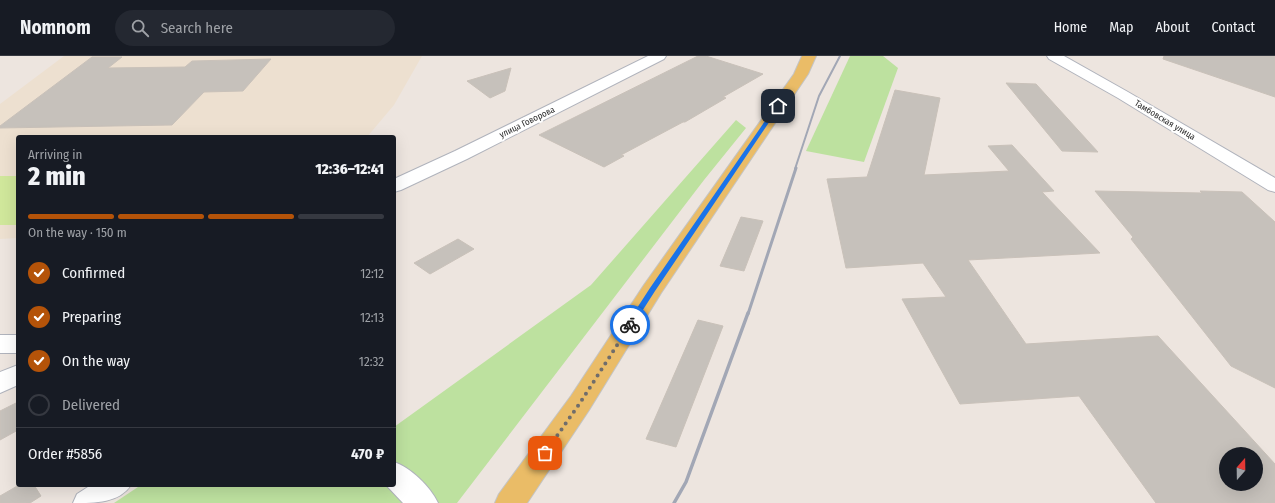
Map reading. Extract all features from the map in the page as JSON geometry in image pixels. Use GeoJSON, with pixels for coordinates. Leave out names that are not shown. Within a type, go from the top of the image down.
{"type":"FeatureCollection","features":[{"type":"Feature","properties":{"kind":"main road"},"geometry":{"type":"LineString","coordinates":[[510,503],[580,403],[652,290],[801,74],[809,56]]}},
{"type":"Feature","properties":{"kind":"street","name":"улица Говорова"},"geometry":{"type":"LineString","coordinates":[[396,185],[468,152],[659,56]]}},
{"type":"Feature","properties":{"kind":"street","name":"Тамбовская улица"},"geometry":{"type":"LineString","coordinates":[[1054,56],[1124,95],[1275,186]]}},
{"type":"Feature","properties":{"kind":"street"},"geometry":{"type":"LineString","coordinates":[[0,344],[16,344]]}},
{"type":"Feature","properties":{"kind":"street"},"geometry":{"type":"LineString","coordinates":[[0,383],[16,375]]}},
{"type":"Feature","properties":{"kind":"street"},"geometry":{"type":"LineString","coordinates":[[396,476],[423,503]]}},
{"type":"Feature","properties":{"kind":"street"},"geometry":{"type":"LineString","coordinates":[[88,503],[113,487]]}},
{"type":"Feature","properties":{"kind":"shaded area"},"geometry":{"type":"Polygon","coordinates":[[[64,56],[422,56],[394,105],[369,135],[16,135],[16,238],[0,239],[0,104],[64,56]]]}},
{"type":"Feature","properties":{"kind":"green space"},"geometry":{"type":"Polygon","coordinates":[[[850,56],[883,56],[898,68],[864,162],[806,151],[850,56]]]}},
{"type":"Feature","properties":{"kind":"green space"},"geometry":{"type":"Polygon","coordinates":[[[736,120],[746,128],[704,180],[457,503],[114,503],[138,487],[396,487],[396,426],[591,285],[736,120]]]}},
{"type":"Feature","properties":{"kind":"green space"},"geometry":{"type":"Polygon","coordinates":[[[0,176],[16,176],[16,225],[0,225],[0,176]]]}},
{"type":"Feature","properties":{"kind":"building"},"geometry":{"type":"Polygon","coordinates":[[[698,56],[706,56],[763,74],[723,97],[726,98],[685,122],[621,155],[624,156],[604,167],[539,135],[698,56]]]}},
{"type":"Feature","properties":{"kind":"building"},"geometry":{"type":"Polygon","coordinates":[[[1164,56],[1275,56],[1275,97],[1163,59],[1164,56]]]}},
{"type":"Feature","properties":{"kind":"building"},"geometry":{"type":"Polygon","coordinates":[[[92,57],[122,57],[108,68],[185,67],[192,61],[271,59],[243,91],[204,92],[172,125],[0,128],[0,126],[92,57]]]}},
{"type":"Feature","properties":{"kind":"building"},"geometry":{"type":"Polygon","coordinates":[[[511,68],[505,91],[490,98],[467,81],[511,68]]]}},
{"type":"Feature","properties":{"kind":"building"},"geometry":{"type":"Polygon","coordinates":[[[1006,83],[1036,84],[1098,152],[1062,151],[1006,83]]]}},
{"type":"Feature","properties":{"kind":"building"},"geometry":{"type":"Polygon","coordinates":[[[895,90],[940,98],[924,175],[1009,171],[988,146],[1012,145],[1054,191],[1042,192],[1100,253],[968,260],[1026,344],[1158,336],[1259,447],[1219,447],[1219,491],[1263,491],[1263,451],[1275,464],[1275,503],[1156,503],[1079,396],[960,404],[902,299],[946,297],[923,263],[846,268],[827,179],[867,177],[895,90]]]}},
{"type":"Feature","properties":{"kind":"building"},"geometry":{"type":"Polygon","coordinates":[[[1095,191],[1202,193],[1200,191],[1242,192],[1275,222],[1275,388],[1231,366],[1131,239],[1133,237],[1095,191]]]}},
{"type":"Feature","properties":{"kind":"building"},"geometry":{"type":"Polygon","coordinates":[[[741,217],[763,221],[744,271],[720,266],[741,217]]]}},
{"type":"Feature","properties":{"kind":"building"},"geometry":{"type":"Polygon","coordinates":[[[458,239],[474,249],[430,274],[414,263],[458,239]]]}},
{"type":"Feature","properties":{"kind":"building"},"geometry":{"type":"Polygon","coordinates":[[[698,320],[723,326],[676,447],[646,439],[698,320]]]}},
{"type":"Feature","properties":{"kind":"building"},"geometry":{"type":"Polygon","coordinates":[[[16,403],[16,431],[0,440],[0,411],[16,403]]]}},
{"type":"Feature","properties":{"kind":"building"},"geometry":{"type":"Polygon","coordinates":[[[16,487],[35,487],[41,496],[30,503],[0,503],[0,496],[16,487]]]}},
{"type":"Feature","properties":{"kind":"railway"},"geometry":{"type":"LineString","coordinates":[[795,169],[819,96],[840,56]]}},
{"type":"Feature","properties":{"kind":"railway"},"geometry":{"type":"LineString","coordinates":[[748,314],[796,168]]}},
{"type":"Feature","properties":{"kind":"railway"},"geometry":{"type":"LineString","coordinates":[[674,503],[686,482],[748,313]]}},
{"type":"Feature","properties":{"kind":"way so far"},"geometry":{"type":"LineString","coordinates":[[545,453],[580,403],[630,325]]}},
{"type":"Feature","properties":{"kind":"route"},"geometry":{"type":"LineString","coordinates":[[630,325],[652,290],[778,106]]}}]}
